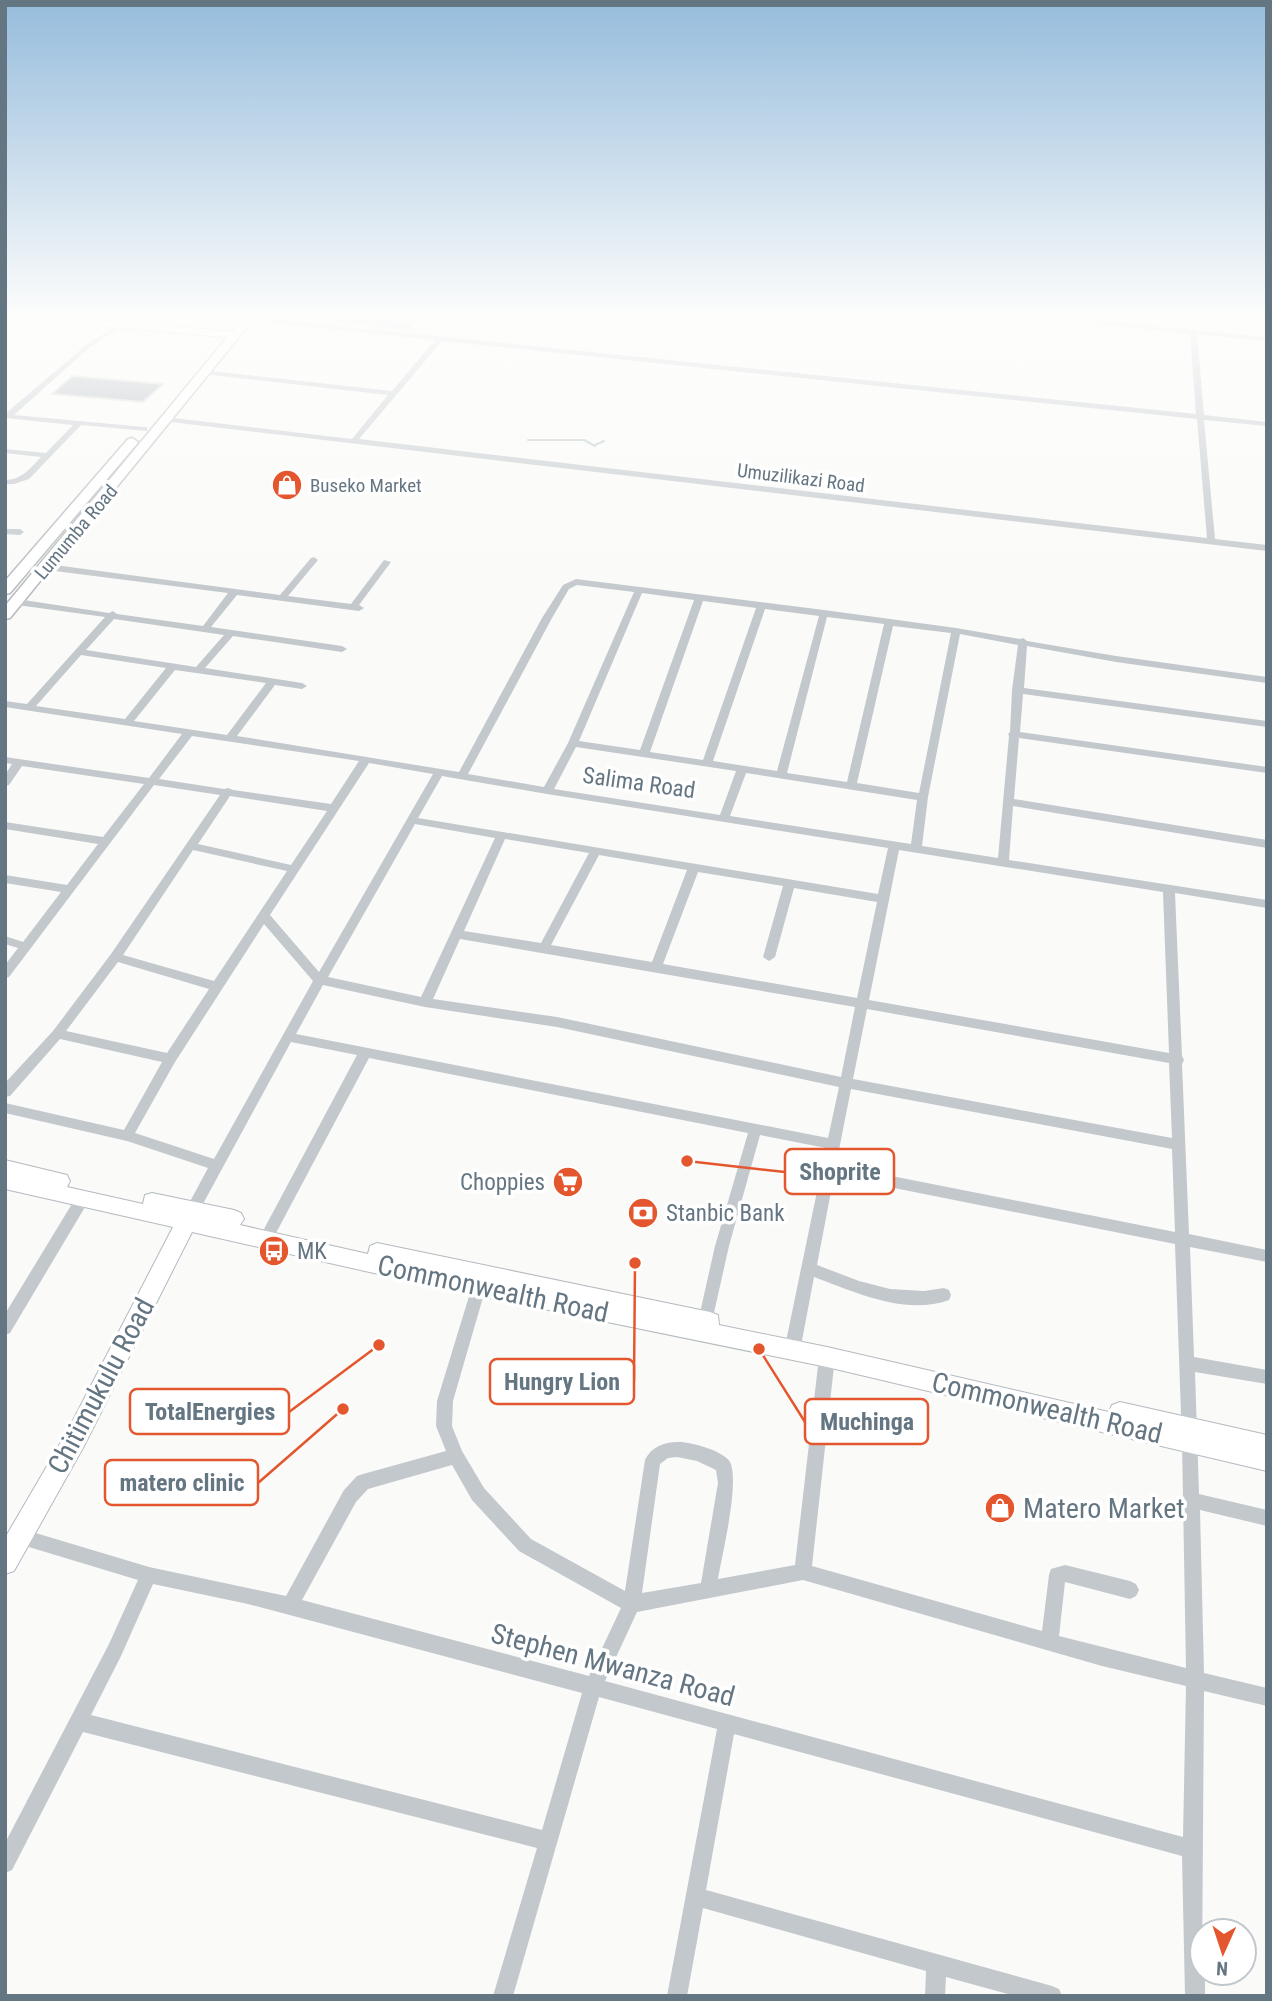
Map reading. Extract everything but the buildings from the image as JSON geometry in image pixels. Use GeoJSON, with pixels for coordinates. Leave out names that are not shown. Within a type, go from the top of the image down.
{"type":"FeatureCollection","features":[{"type":"Feature","properties":{"kind":"main road","name":"Lumumba Road"},"geometry":{"type":"LineString","coordinates":[[5,590],[162,409]]}},
{"type":"Feature","properties":{"kind":"main road","name":"Lumumba Road"},"geometry":{"type":"LineString","coordinates":[[5,615],[47,567],[173,409]]}},
{"type":"Feature","properties":{"kind":"main road","name":"Commonwealth Road"},"geometry":{"type":"LineString","coordinates":[[5,1168],[190,1215],[480,1280],[793,1345],[1190,1435],[1267,1460]]}},
{"type":"Feature","properties":{"kind":"main road","name":"Commonwealth Road"},"geometry":{"type":"LineString","coordinates":[[5,1181],[83,1198],[271,1229],[480,1280]]}},
{"type":"Feature","properties":{"kind":"main road","name":"Chitimukulu Road"},"geometry":{"type":"LineString","coordinates":[[5,1562],[76,1438],[190,1215]]}},
{"type":"Feature","properties":{"kind":"main road","name":"Commonwealth Road"},"geometry":{"type":"LineString","coordinates":[[793,1345],[827,1357],[1190,1435],[1267,1446]]}},
{"type":"Feature","properties":{"kind":"street"},"geometry":{"type":"LineString","coordinates":[[354,441],[382,409]]}},
{"type":"Feature","properties":{"kind":"street"},"geometry":{"type":"LineString","coordinates":[[1125,409],[1267,424]]}},
{"type":"Feature","properties":{"kind":"street"},"geometry":{"type":"LineString","coordinates":[[1199,409],[1212,541]]}},
{"type":"Feature","properties":{"kind":"street"},"geometry":{"type":"LineString","coordinates":[[6,416],[144,429]]}},
{"type":"Feature","properties":{"kind":"street","name":"Umuzilikazi Road"},"geometry":{"type":"LineString","coordinates":[[165,419],[1267,548]]}},
{"type":"Feature","properties":{"kind":"street"},"geometry":{"type":"LineString","coordinates":[[5,482],[26,477],[79,423]]}},
{"type":"Feature","properties":{"kind":"street"},"geometry":{"type":"LineString","coordinates":[[5,451],[46,455]]}},
{"type":"Feature","properties":{"kind":"street"},"geometry":{"type":"LineString","coordinates":[[5,531],[20,532]]}},
{"type":"Feature","properties":{"kind":"street"},"geometry":{"type":"LineString","coordinates":[[282,598],[314,560]]}},
{"type":"Feature","properties":{"kind":"street"},"geometry":{"type":"LineString","coordinates":[[47,567],[356,608],[387,562]]}},
{"type":"Feature","properties":{"kind":"street"},"geometry":{"type":"LineString","coordinates":[[462,776],[547,618],[566,587],[576,582],[956,631],[1116,659],[1267,680]]}},
{"type":"Feature","properties":{"kind":"street"},"geometry":{"type":"LineString","coordinates":[[547,791],[572,743],[639,590]]}},
{"type":"Feature","properties":{"kind":"street"},"geometry":{"type":"LineString","coordinates":[[206,628],[235,591]]}},
{"type":"Feature","properties":{"kind":"street"},"geometry":{"type":"LineString","coordinates":[[644,754],[699,598]]}},
{"type":"Feature","properties":{"kind":"street"},"geometry":{"type":"LineString","coordinates":[[17,602],[342,649]]}},
{"type":"Feature","properties":{"kind":"street"},"geometry":{"type":"LineString","coordinates":[[707,764],[761,607]]}},
{"type":"Feature","properties":{"kind":"street"},"geometry":{"type":"LineString","coordinates":[[780,774],[824,613]]}},
{"type":"Feature","properties":{"kind":"street"},"geometry":{"type":"LineString","coordinates":[[30,707],[113,614]]}},
{"type":"Feature","properties":{"kind":"street"},"geometry":{"type":"LineString","coordinates":[[851,786],[889,622]]}},
{"type":"Feature","properties":{"kind":"street"},"geometry":{"type":"LineString","coordinates":[[916,849],[923,797],[956,631]]}},
{"type":"Feature","properties":{"kind":"street"},"geometry":{"type":"LineString","coordinates":[[199,670],[230,632]]}},
{"type":"Feature","properties":{"kind":"street"},"geometry":{"type":"LineString","coordinates":[[1003,863],[1023,641]]}},
{"type":"Feature","properties":{"kind":"street"},"geometry":{"type":"LineString","coordinates":[[79,652],[302,686]]}},
{"type":"Feature","properties":{"kind":"street"},"geometry":{"type":"LineString","coordinates":[[128,722],[173,666]]}},
{"type":"Feature","properties":{"kind":"street"},"geometry":{"type":"LineString","coordinates":[[230,738],[273,681]]}},
{"type":"Feature","properties":{"kind":"street"},"geometry":{"type":"LineString","coordinates":[[1017,690],[1267,724]]}},
{"type":"Feature","properties":{"kind":"street","name":"Salima Road"},"geometry":{"type":"LineString","coordinates":[[5,704],[190,731],[547,791],[1267,904]]}},
{"type":"Feature","properties":{"kind":"street"},"geometry":{"type":"LineString","coordinates":[[5,974],[190,731]]}},
{"type":"Feature","properties":{"kind":"street"},"geometry":{"type":"LineString","coordinates":[[1013,734],[1267,770]]}},
{"type":"Feature","properties":{"kind":"street"},"geometry":{"type":"LineString","coordinates":[[572,743],[923,797]]}},
{"type":"Feature","properties":{"kind":"street"},"geometry":{"type":"LineString","coordinates":[[127,1136],[170,1059],[366,759]]}},
{"type":"Feature","properties":{"kind":"street"},"geometry":{"type":"LineString","coordinates":[[5,760],[332,808]]}},
{"type":"Feature","properties":{"kind":"street"},"geometry":{"type":"LineString","coordinates":[[5,783],[19,762]]}},
{"type":"Feature","properties":{"kind":"street"},"geometry":{"type":"LineString","coordinates":[[724,817],[743,768]]}},
{"type":"Feature","properties":{"kind":"street"},"geometry":{"type":"LineString","coordinates":[[190,1215],[319,980],[439,772]]}},
{"type":"Feature","properties":{"kind":"street"},"geometry":{"type":"LineString","coordinates":[[5,1092],[57,1034],[115,957],[228,791]]}},
{"type":"Feature","properties":{"kind":"street"},"geometry":{"type":"LineString","coordinates":[[1009,802],[1267,844]]}},
{"type":"Feature","properties":{"kind":"street"},"geometry":{"type":"LineString","coordinates":[[410,820],[884,899]]}},
{"type":"Feature","properties":{"kind":"street"},"geometry":{"type":"LineString","coordinates":[[5,825],[104,841]]}},
{"type":"Feature","properties":{"kind":"street"},"geometry":{"type":"LineString","coordinates":[[425,1002],[502,835]]}},
{"type":"Feature","properties":{"kind":"street"},"geometry":{"type":"LineString","coordinates":[[793,1345],[894,845]]}},
{"type":"Feature","properties":{"kind":"street"},"geometry":{"type":"LineString","coordinates":[[191,846],[293,869]]}},
{"type":"Feature","properties":{"kind":"street"},"geometry":{"type":"LineString","coordinates":[[544,948],[596,850]]}},
{"type":"Feature","properties":{"kind":"street"},"geometry":{"type":"LineString","coordinates":[[656,966],[694,867]]}},
{"type":"Feature","properties":{"kind":"street"},"geometry":{"type":"LineString","coordinates":[[5,879],[69,889]]}},
{"type":"Feature","properties":{"kind":"street"},"geometry":{"type":"LineString","coordinates":[[769,957],[790,883]]}},
{"type":"Feature","properties":{"kind":"street"},"geometry":{"type":"LineString","coordinates":[[1169,888],[1178,1060],[1181,1239],[1190,1435],[1195,1679],[1192,1849],[1195,1996]]}},
{"type":"Feature","properties":{"kind":"street"},"geometry":{"type":"LineString","coordinates":[[264,916],[319,980],[425,1002],[556,1022],[845,1083],[1180,1145]]}},
{"type":"Feature","properties":{"kind":"street"},"geometry":{"type":"LineString","coordinates":[[456,934],[656,966],[860,1005],[1178,1060]]}},
{"type":"Feature","properties":{"kind":"street"},"geometry":{"type":"LineString","coordinates":[[5,940],[27,947]]}},
{"type":"Feature","properties":{"kind":"street"},"geometry":{"type":"LineString","coordinates":[[115,957],[218,987]]}},
{"type":"Feature","properties":{"kind":"street"},"geometry":{"type":"LineString","coordinates":[[57,1034],[170,1059]]}},
{"type":"Feature","properties":{"kind":"street"},"geometry":{"type":"LineString","coordinates":[[288,1037],[832,1144]]}},
{"type":"Feature","properties":{"kind":"street"},"geometry":{"type":"LineString","coordinates":[[271,1229],[365,1052]]}},
{"type":"Feature","properties":{"kind":"street"},"geometry":{"type":"LineString","coordinates":[[5,1108],[127,1136],[218,1167]]}},
{"type":"Feature","properties":{"kind":"street"},"geometry":{"type":"LineString","coordinates":[[704,1327],[722,1246],[755,1130]]}},
{"type":"Feature","properties":{"kind":"street"},"geometry":{"type":"LineString","coordinates":[[828,1169],[1267,1256]]}},
{"type":"Feature","properties":{"kind":"street"},"geometry":{"type":"LineString","coordinates":[[5,1328],[83,1198]]}},
{"type":"Feature","properties":{"kind":"street"},"geometry":{"type":"LineString","coordinates":[[808,1268],[844,1283],[900,1299],[944,1295]]}},
{"type":"Feature","properties":{"kind":"street"},"geometry":{"type":"LineString","coordinates":[[480,1280],[449,1378],[445,1401],[444,1426],[456,1456],[478,1494],[525,1545],[632,1604],[803,1572],[1050,1642],[1267,1697]]}},
{"type":"Feature","properties":{"kind":"street"},"geometry":{"type":"LineString","coordinates":[[803,1572],[827,1357]]}},
{"type":"Feature","properties":{"kind":"street"},"geometry":{"type":"LineString","coordinates":[[1186,1363],[1267,1377]]}},
{"type":"Feature","properties":{"kind":"street"},"geometry":{"type":"LineString","coordinates":[[503,1996],[593,1687],[632,1604],[653,1460],[657,1454],[673,1448],[715,1459],[723,1465],[726,1474],[708,1590]]}},
{"type":"Feature","properties":{"kind":"street"},"geometry":{"type":"LineString","coordinates":[[289,1607],[350,1496],[363,1482],[456,1456]]}},
{"type":"Feature","properties":{"kind":"street"},"geometry":{"type":"LineString","coordinates":[[1191,1500],[1267,1518]]}},
{"type":"Feature","properties":{"kind":"street","name":"Stephen Mwanza Road"},"geometry":{"type":"LineString","coordinates":[[19,1536],[149,1575],[289,1607],[1192,1849]]}},
{"type":"Feature","properties":{"kind":"street"},"geometry":{"type":"LineString","coordinates":[[1050,1642],[1057,1575],[1065,1573],[1130,1590]]}},
{"type":"Feature","properties":{"kind":"street"},"geometry":{"type":"LineString","coordinates":[[5,1863],[115,1650],[149,1575]]}},
{"type":"Feature","properties":{"kind":"street"},"geometry":{"type":"LineString","coordinates":[[77,1721],[548,1842]]}},
{"type":"Feature","properties":{"kind":"street"},"geometry":{"type":"LineString","coordinates":[[677,1996],[727,1725]]}},
{"type":"Feature","properties":{"kind":"street"},"geometry":{"type":"LineString","coordinates":[[694,1896],[1052,1996]]}},
{"type":"Feature","properties":{"kind":"street"},"geometry":{"type":"LineString","coordinates":[[935,1996],[937,1964]]}},
{"type":"Feature","properties":{"kind":"waterway"},"geometry":{"type":"LineString","coordinates":[[528,440],[584,440],[595,446]]}},
{"type":"Feature","properties":{"kind":"waterway"},"geometry":{"type":"LineString","coordinates":[[595,445],[604,441]]}},
{"type":"Feature","properties":{"kind":"place","name":"Buseko Market"},"geometry":{"type":"Point","coordinates":[287,485]}},
{"type":"Feature","properties":{"kind":"place","name":"Shoprite"},"geometry":{"type":"Point","coordinates":[687,1161]}},
{"type":"Feature","properties":{"kind":"place","name":"Choppies"},"geometry":{"type":"Point","coordinates":[568,1182]}},
{"type":"Feature","properties":{"kind":"place","name":"Stanbic Bank"},"geometry":{"type":"Point","coordinates":[643,1213]}},
{"type":"Feature","properties":{"kind":"place","name":"MK"},"geometry":{"type":"Point","coordinates":[274,1251]}},
{"type":"Feature","properties":{"kind":"place","name":"Hungry Lion"},"geometry":{"type":"Point","coordinates":[635,1263]}},
{"type":"Feature","properties":{"kind":"place","name":"TotalEnergies"},"geometry":{"type":"Point","coordinates":[379,1345]}},
{"type":"Feature","properties":{"kind":"place","name":"Muchinga"},"geometry":{"type":"Point","coordinates":[759,1349]}},
{"type":"Feature","properties":{"kind":"place","name":"matero clinic"},"geometry":{"type":"Point","coordinates":[343,1409]}},
{"type":"Feature","properties":{"kind":"place","name":"Matero Market"},"geometry":{"type":"Point","coordinates":[1000,1508]}}]}
